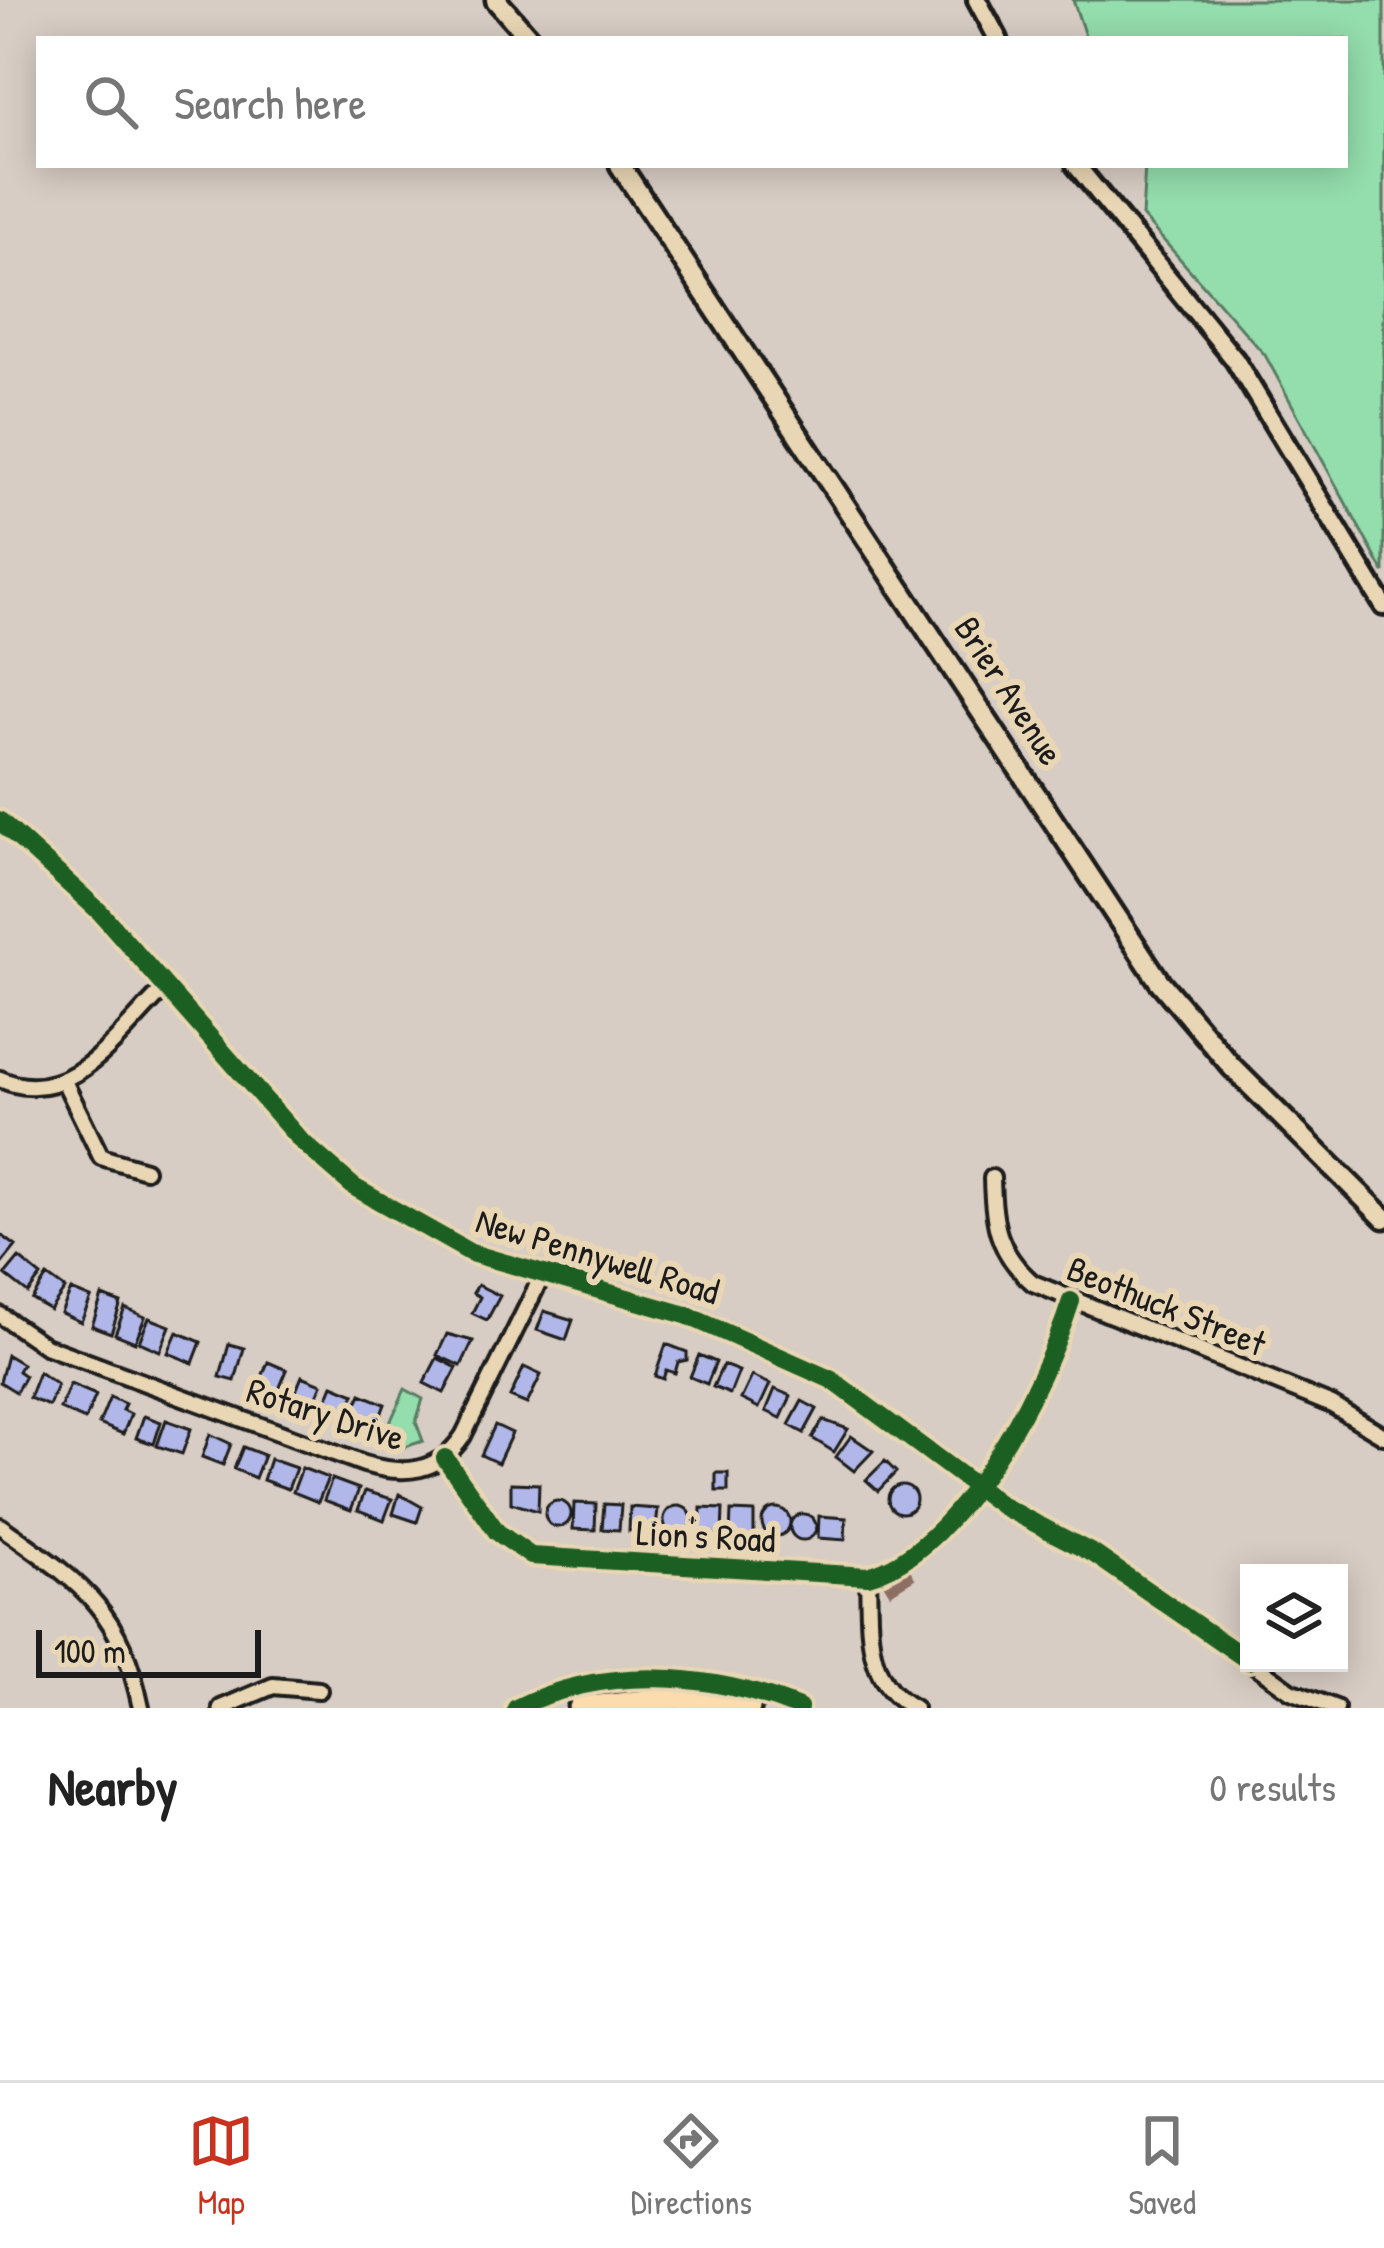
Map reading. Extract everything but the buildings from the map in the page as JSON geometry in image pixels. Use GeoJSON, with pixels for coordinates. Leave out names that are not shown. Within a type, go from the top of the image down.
{"type":"FeatureCollection","features":[{"type":"Feature","properties":{"kind":"main road"},"geometry":{"type":"LineString","coordinates":[[496,0],[527,36]]}},
{"type":"Feature","properties":{"kind":"main road","name":"Brier Avenue"},"geometry":{"type":"LineString","coordinates":[[622,168],[1159,981],[1232,1067],[1384,1218]]}},
{"type":"Feature","properties":{"kind":"main road"},"geometry":{"type":"LineString","coordinates":[[580,1708],[678,1698],[749,1708]]}},
{"type":"Feature","properties":{"kind":"street"},"geometry":{"type":"LineString","coordinates":[[977,0],[996,36]]}},
{"type":"Feature","properties":{"kind":"street"},"geometry":{"type":"LineString","coordinates":[[1078,168],[1235,360],[1384,606]]}},
{"type":"Feature","properties":{"kind":"street","name":"New Pennywell Road"},"geometry":{"type":"LineString","coordinates":[[0,821],[100,912],[300,1140],[353,1187],[439,1238],[542,1276],[686,1315],[782,1354],[861,1398],[974,1486],[1094,1554],[1240,1655]]}},
{"type":"Feature","properties":{"kind":"street"},"geometry":{"type":"LineString","coordinates":[[0,1079],[27,1088],[65,1083],[166,987]]}},
{"type":"Feature","properties":{"kind":"street"},"geometry":{"type":"LineString","coordinates":[[65,1083],[100,1157],[145,1170]]}},
{"type":"Feature","properties":{"kind":"street","name":"Beothuck Street"},"geometry":{"type":"LineString","coordinates":[[992,1178],[993,1225],[1007,1258],[1033,1283],[1332,1405],[1384,1436]]}},
{"type":"Feature","properties":{"kind":"street","name":"Rotary Drive"},"geometry":{"type":"LineString","coordinates":[[0,1315],[45,1346],[364,1464],[411,1472],[445,1458],[463,1436],[542,1276]]}},
{"type":"Feature","properties":{"kind":"street"},"geometry":{"type":"LineString","coordinates":[[914,1708],[897,1700],[873,1661],[868,1576],[896,1567],[920,1550],[974,1486],[1034,1388],[1071,1301]]}},
{"type":"Feature","properties":{"kind":"street","name":"Lion's Road"},"geometry":{"type":"LineString","coordinates":[[445,1458],[497,1532],[531,1556],[868,1576]]}},
{"type":"Feature","properties":{"kind":"street"},"geometry":{"type":"LineString","coordinates":[[0,1526],[80,1583],[105,1608],[128,1655],[140,1708]]}},
{"type":"Feature","properties":{"kind":"street","name":"New Pennywell Road"},"geometry":{"type":"LineString","coordinates":[[1264,1672],[1292,1691],[1336,1708]]}},
{"type":"Feature","properties":{"kind":"street"},"geometry":{"type":"LineString","coordinates":[[221,1708],[273,1686],[320,1690]]}},
{"type":"Feature","properties":{"kind":"green space"},"geometry":{"type":"Polygon","coordinates":[[[1073,0],[1384,0],[1384,573],[1265,355],[1142,216],[1145,168],[1348,168],[1348,36],[1085,36],[1073,0]]]}},
{"type":"Feature","properties":{"kind":"green space"},"geometry":{"type":"Polygon","coordinates":[[[405,1389],[423,1399],[416,1422],[423,1441],[402,1448],[380,1445],[405,1389]]]}},
{"type":"Feature","properties":{"kind":"marked path"},"geometry":{"type":"LineString","coordinates":[[886,1588],[923,1565]]}},
{"type":"Feature","properties":{"kind":"cycle path"},"geometry":{"type":"LineString","coordinates":[[0,821],[100,912],[300,1140],[354,1187],[471,1253],[686,1315],[832,1380],[1002,1506],[1094,1554],[1240,1655]]}},
{"type":"Feature","properties":{"kind":"cycle path"},"geometry":{"type":"LineString","coordinates":[[445,1458],[497,1532],[531,1556],[868,1576],[902,1561],[965,1501],[1019,1419],[1071,1301]]}},
{"type":"Feature","properties":{"kind":"cycle path"},"geometry":{"type":"LineString","coordinates":[[516,1708],[585,1685],[657,1678],[730,1687],[799,1708]]}}]}
